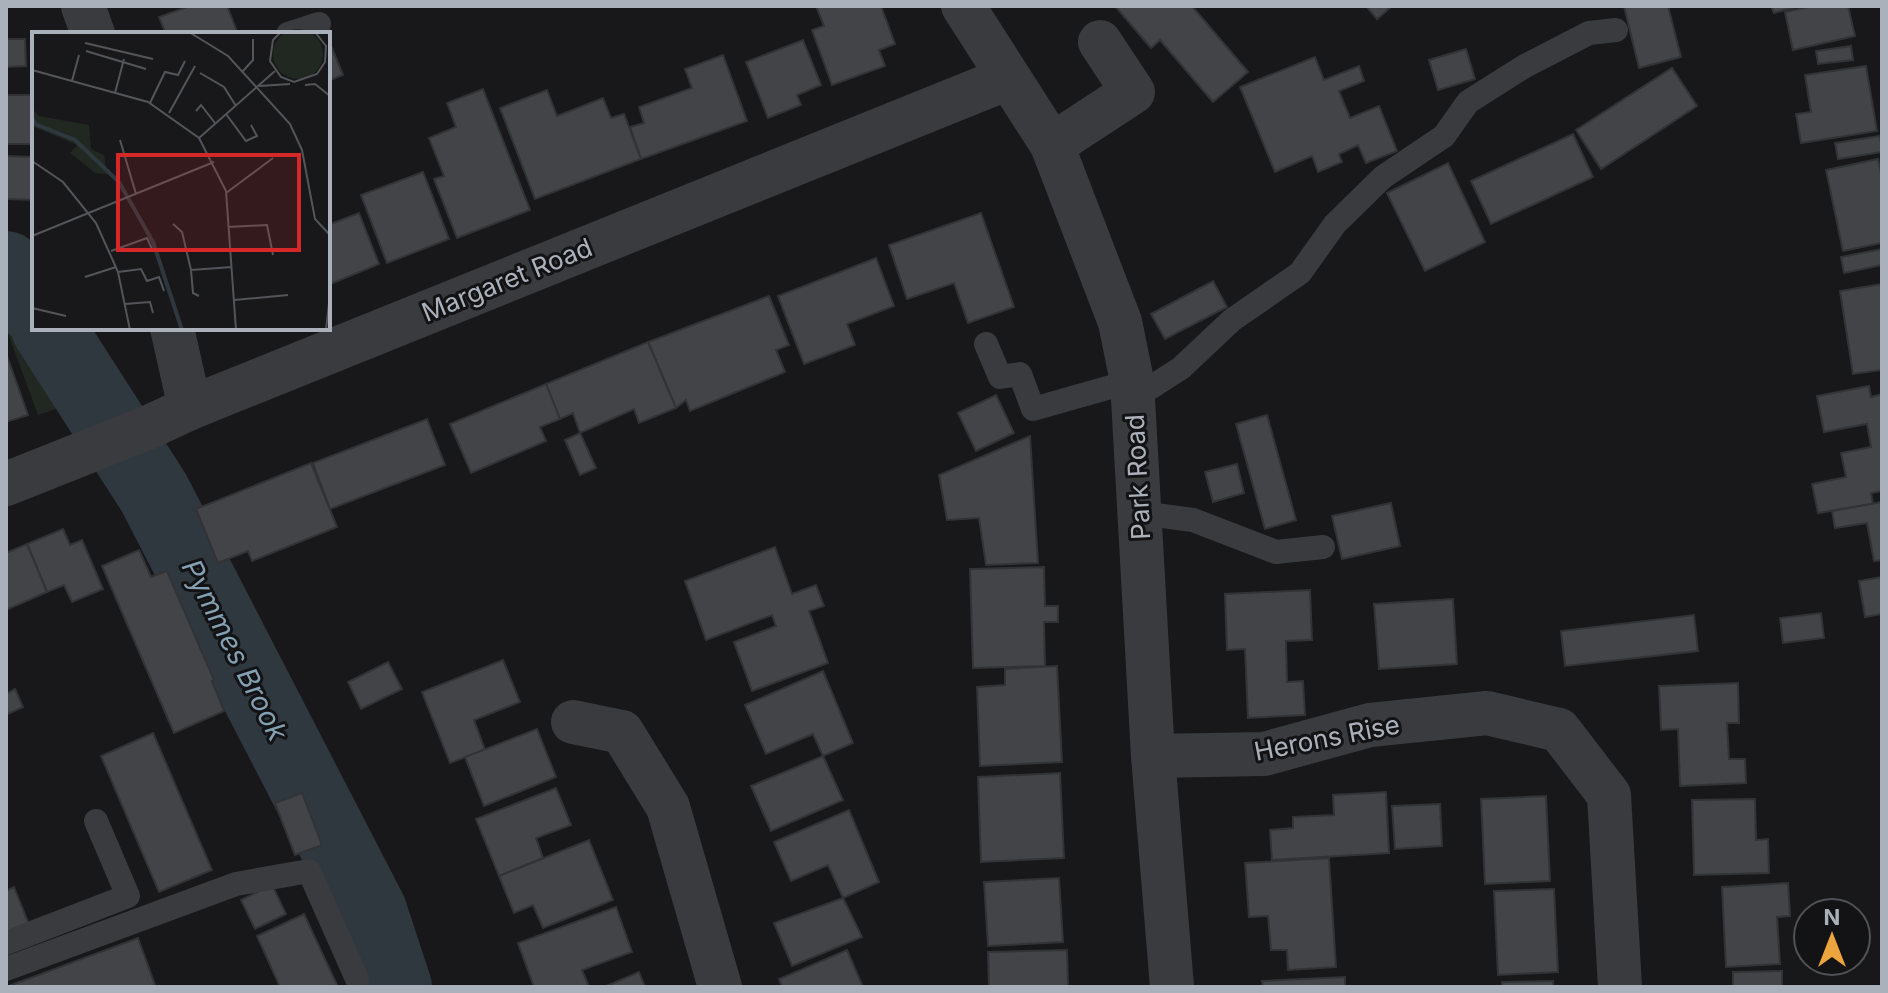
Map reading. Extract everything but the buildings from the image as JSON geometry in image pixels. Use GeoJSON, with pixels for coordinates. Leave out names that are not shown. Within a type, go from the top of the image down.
{"type":"FeatureCollection","features":[{"type":"Feature","properties":{"kind":"street"},"geometry":{"type":"LineString","coordinates":[[83,6],[92,32]]}},
{"type":"Feature","properties":{"kind":"street","name":"Park Road"},"geometry":{"type":"LineString","coordinates":[[963,6],[1052,145],[1120,322],[1133,390],[1153,756],[1172,987]]}},
{"type":"Feature","properties":{"kind":"street"},"geometry":{"type":"LineString","coordinates":[[1052,145],[1133,92],[1100,42]]}},
{"type":"Feature","properties":{"kind":"street","name":"Margaret Road"},"geometry":{"type":"LineString","coordinates":[[6,484],[1008,78]]}},
{"type":"Feature","properties":{"kind":"street"},"geometry":{"type":"LineString","coordinates":[[172,330],[190,408]]}},
{"type":"Feature","properties":{"kind":"street","name":"Herons Rise"},"geometry":{"type":"LineString","coordinates":[[1153,756],[1264,754],[1370,725],[1487,713],[1559,730],[1609,795],[1620,987]]}},
{"type":"Feature","properties":{"kind":"street"},"geometry":{"type":"LineString","coordinates":[[573,722],[622,732],[668,807],[720,987]]}},
{"type":"Feature","properties":{"kind":"lane"},"geometry":{"type":"LineString","coordinates":[[294,32],[319,24]]}},
{"type":"Feature","properties":{"kind":"lane"},"geometry":{"type":"LineString","coordinates":[[986,344],[1000,377],[1020,374],[1033,409],[1133,390],[1181,368],[1232,320],[1300,273],[1335,224],[1383,177],[1444,136],[1468,102],[1525,66],[1589,33],[1616,30]]}},
{"type":"Feature","properties":{"kind":"lane"},"geometry":{"type":"LineString","coordinates":[[1140,513],[1193,520],[1276,552],[1323,547]]}},
{"type":"Feature","properties":{"kind":"lane"},"geometry":{"type":"LineString","coordinates":[[6,943],[128,896],[96,821]]}},
{"type":"Feature","properties":{"kind":"lane"},"geometry":{"type":"LineString","coordinates":[[6,969],[236,884],[309,871],[357,979]]}},
{"type":"Feature","properties":{"kind":"shaded area"},"geometry":{"type":"Polygon","coordinates":[[[22,242],[32,256],[32,330],[76,330],[103,393],[38,415],[6,328],[6,245],[22,242]]]}},
{"type":"Feature","properties":{"kind":"waterway","name":"Pymmes Brook"},"geometry":{"type":"LineString","coordinates":[[6,268],[32,304]]}},
{"type":"Feature","properties":{"kind":"waterway","name":"Pymmes Brook"},"geometry":{"type":"LineString","coordinates":[[49,330],[154,493],[370,911],[395,987]]}}]}
